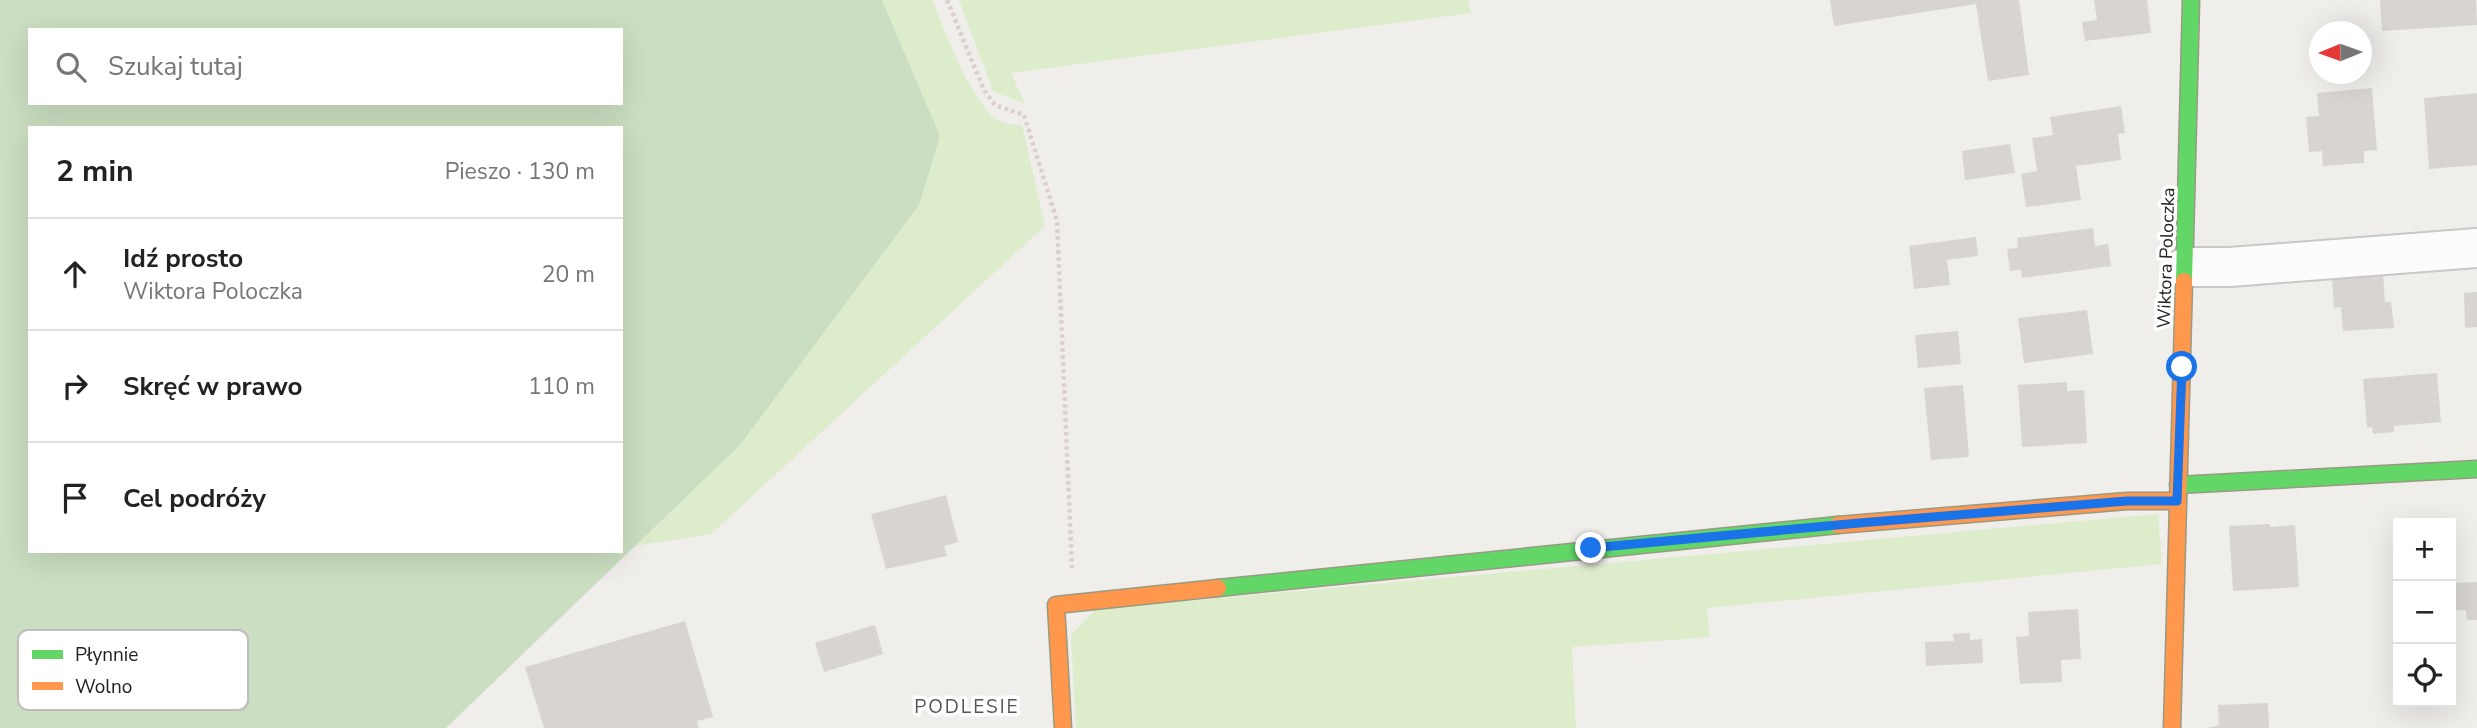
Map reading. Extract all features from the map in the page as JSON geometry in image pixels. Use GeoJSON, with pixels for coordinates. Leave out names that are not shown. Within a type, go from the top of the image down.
{"type":"FeatureCollection","features":[{"type":"Feature","properties":{"kind":"street","name":"Wiktora Poloczka"},"geometry":{"type":"LineString","coordinates":[[2172,728],[2191,0]]}},
{"type":"Feature","properties":{"kind":"street"},"geometry":{"type":"LineString","coordinates":[[2185,267],[2230,267],[2477,248]]}},
{"type":"Feature","properties":{"kind":"street"},"geometry":{"type":"LineString","coordinates":[[1063,728],[1056,605],[1832,525],[2477,469]]}},
{"type":"Feature","properties":{"kind":"path"},"geometry":{"type":"LineString","coordinates":[[947,0],[984,90],[995,105],[1024,115],[1057,221],[1073,603]]}},
{"type":"Feature","properties":{"kind":"green space"},"geometry":{"type":"Polygon","coordinates":[[[0,0],[882,0],[940,136],[919,205],[740,445],[446,728],[0,728],[0,0]]]}},
{"type":"Feature","properties":{"kind":"green space"},"geometry":{"type":"Polygon","coordinates":[[[882,0],[932,0],[952,49],[983,104],[994,117],[1005,123],[1022,125],[1045,226],[711,534],[635,546],[740,445],[940,136],[882,0]]]}},
{"type":"Feature","properties":{"kind":"green space"},"geometry":{"type":"Polygon","coordinates":[[[959,0],[1468,0],[1471,13],[1011,73],[1025,104],[993,91],[959,0]]]}},
{"type":"Feature","properties":{"kind":"green space"},"geometry":{"type":"Polygon","coordinates":[[[2158,514],[2162,564],[1707,608],[1710,637],[1572,647],[1576,728],[1076,728],[1071,635],[1096,609],[2158,514]]]}},
{"type":"Feature","properties":{"kind":"building"},"geometry":{"type":"Polygon","coordinates":[[[1830,0],[2019,0],[2029,75],[1988,81],[1976,4],[1834,26],[1830,0]]]}},
{"type":"Feature","properties":{"kind":"building"},"geometry":{"type":"Polygon","coordinates":[[[2094,0],[2147,0],[2151,33],[2085,41],[2082,22],[2097,20],[2094,0]]]}},
{"type":"Feature","properties":{"kind":"building"},"geometry":{"type":"Polygon","coordinates":[[[2380,0],[2476,0],[2477,25],[2382,31],[2380,0]]]}},
{"type":"Feature","properties":{"kind":"building"},"geometry":{"type":"Polygon","coordinates":[[[2372,88],[2377,150],[2364,151],[2364,163],[2323,166],[2322,151],[2309,152],[2306,117],[2319,116],[2317,93],[2372,88]]]}},
{"type":"Feature","properties":{"kind":"building"},"geometry":{"type":"Polygon","coordinates":[[[2477,93],[2477,165],[2429,169],[2424,98],[2477,93]]]}},
{"type":"Feature","properties":{"kind":"building"},"geometry":{"type":"Polygon","coordinates":[[[2121,106],[2125,133],[2118,134],[2121,160],[2076,166],[2081,200],[2026,207],[2021,174],[2037,171],[2032,138],[2053,135],[2050,117],[2121,106]]]}},
{"type":"Feature","properties":{"kind":"building"},"geometry":{"type":"Polygon","coordinates":[[[2010,144],[2015,173],[1965,180],[1962,151],[2010,144]]]}},
{"type":"Feature","properties":{"kind":"building"},"geometry":{"type":"Polygon","coordinates":[[[2093,228],[2095,246],[2108,244],[2111,266],[2022,278],[2021,270],[2010,271],[2007,249],[2018,248],[2017,238],[2093,228]]]}},
{"type":"Feature","properties":{"kind":"building"},"geometry":{"type":"Polygon","coordinates":[[[1976,237],[1978,256],[1947,260],[1950,285],[1914,289],[1909,246],[1976,237]]]}},
{"type":"Feature","properties":{"kind":"building"},"geometry":{"type":"Polygon","coordinates":[[[2383,275],[2385,302],[2391,302],[2394,328],[2343,331],[2341,307],[2334,308],[2332,279],[2383,275]]]}},
{"type":"Feature","properties":{"kind":"building"},"geometry":{"type":"Polygon","coordinates":[[[2477,292],[2477,327],[2465,328],[2464,293],[2477,292]]]}},
{"type":"Feature","properties":{"kind":"building"},"geometry":{"type":"Polygon","coordinates":[[[2087,310],[2093,354],[2024,363],[2018,318],[2087,310]]]}},
{"type":"Feature","properties":{"kind":"building"},"geometry":{"type":"Polygon","coordinates":[[[1958,331],[1961,364],[1918,368],[1915,335],[1958,331]]]}},
{"type":"Feature","properties":{"kind":"building"},"geometry":{"type":"Polygon","coordinates":[[[2437,373],[2441,422],[2394,426],[2394,432],[2373,434],[2372,427],[2367,428],[2363,379],[2437,373]]]}},
{"type":"Feature","properties":{"kind":"building"},"geometry":{"type":"Polygon","coordinates":[[[2067,382],[2067,391],[2084,390],[2087,443],[2022,447],[2018,385],[2067,382]]]}},
{"type":"Feature","properties":{"kind":"building"},"geometry":{"type":"Polygon","coordinates":[[[1963,385],[1969,457],[1931,460],[1924,388],[1963,385]]]}},
{"type":"Feature","properties":{"kind":"building"},"geometry":{"type":"Polygon","coordinates":[[[946,495],[958,542],[944,546],[947,556],[886,569],[871,514],[946,495]]]}},
{"type":"Feature","properties":{"kind":"building"},"geometry":{"type":"Polygon","coordinates":[[[2270,524],[2270,527],[2295,525],[2299,587],[2233,591],[2229,526],[2270,524]]]}},
{"type":"Feature","properties":{"kind":"building"},"geometry":{"type":"Polygon","coordinates":[[[2477,582],[2477,620],[2467,620],[2466,610],[2456,610],[2456,583],[2477,582]]]}},
{"type":"Feature","properties":{"kind":"building"},"geometry":{"type":"Polygon","coordinates":[[[2078,609],[2081,659],[2061,660],[2062,682],[2020,684],[2016,637],[2029,636],[2028,612],[2078,609]]]}},
{"type":"Feature","properties":{"kind":"building"},"geometry":{"type":"Polygon","coordinates":[[[685,621],[713,717],[697,721],[699,728],[544,728],[525,667],[685,621]]]}},
{"type":"Feature","properties":{"kind":"building"},"geometry":{"type":"Polygon","coordinates":[[[875,625],[883,654],[824,672],[815,643],[875,625]]]}},
{"type":"Feature","properties":{"kind":"building"},"geometry":{"type":"Polygon","coordinates":[[[1970,633],[1970,640],[1982,639],[1983,663],[1926,666],[1925,642],[1954,641],[1953,634],[1970,633]]]}},
{"type":"Feature","properties":{"kind":"building"},"geometry":{"type":"Polygon","coordinates":[[[2268,703],[2269,728],[2206,728],[2219,725],[2218,705],[2268,703]]]}},
{"type":"Feature","properties":{"kind":"traffic: fast"},"geometry":{"type":"LineString","coordinates":[[2184,281],[2191,0]]}},
{"type":"Feature","properties":{"kind":"traffic: fast"},"geometry":{"type":"LineString","coordinates":[[2178,485],[2477,469]]}},
{"type":"Feature","properties":{"kind":"traffic: fast"},"geometry":{"type":"LineString","coordinates":[[1218,588],[1838,525]]}},
{"type":"Feature","properties":{"kind":"traffic: slow"},"geometry":{"type":"LineString","coordinates":[[2172,728],[2184,281]]}},
{"type":"Feature","properties":{"kind":"traffic: slow"},"geometry":{"type":"LineString","coordinates":[[1838,525],[2127,501],[2177,501]]}},
{"type":"Feature","properties":{"kind":"traffic: slow"},"geometry":{"type":"LineString","coordinates":[[1063,728],[1056,605],[1218,588]]}},
{"type":"Feature","properties":{"kind":"district","name":"PODLESIE"},"geometry":{"type":"Point","coordinates":[967,707]}},
{"type":"Feature","properties":{"kind":"route"},"geometry":{"type":"LineString","coordinates":[[1591,548],[2127,501],[2177,501],[2182,367]]}}]}
